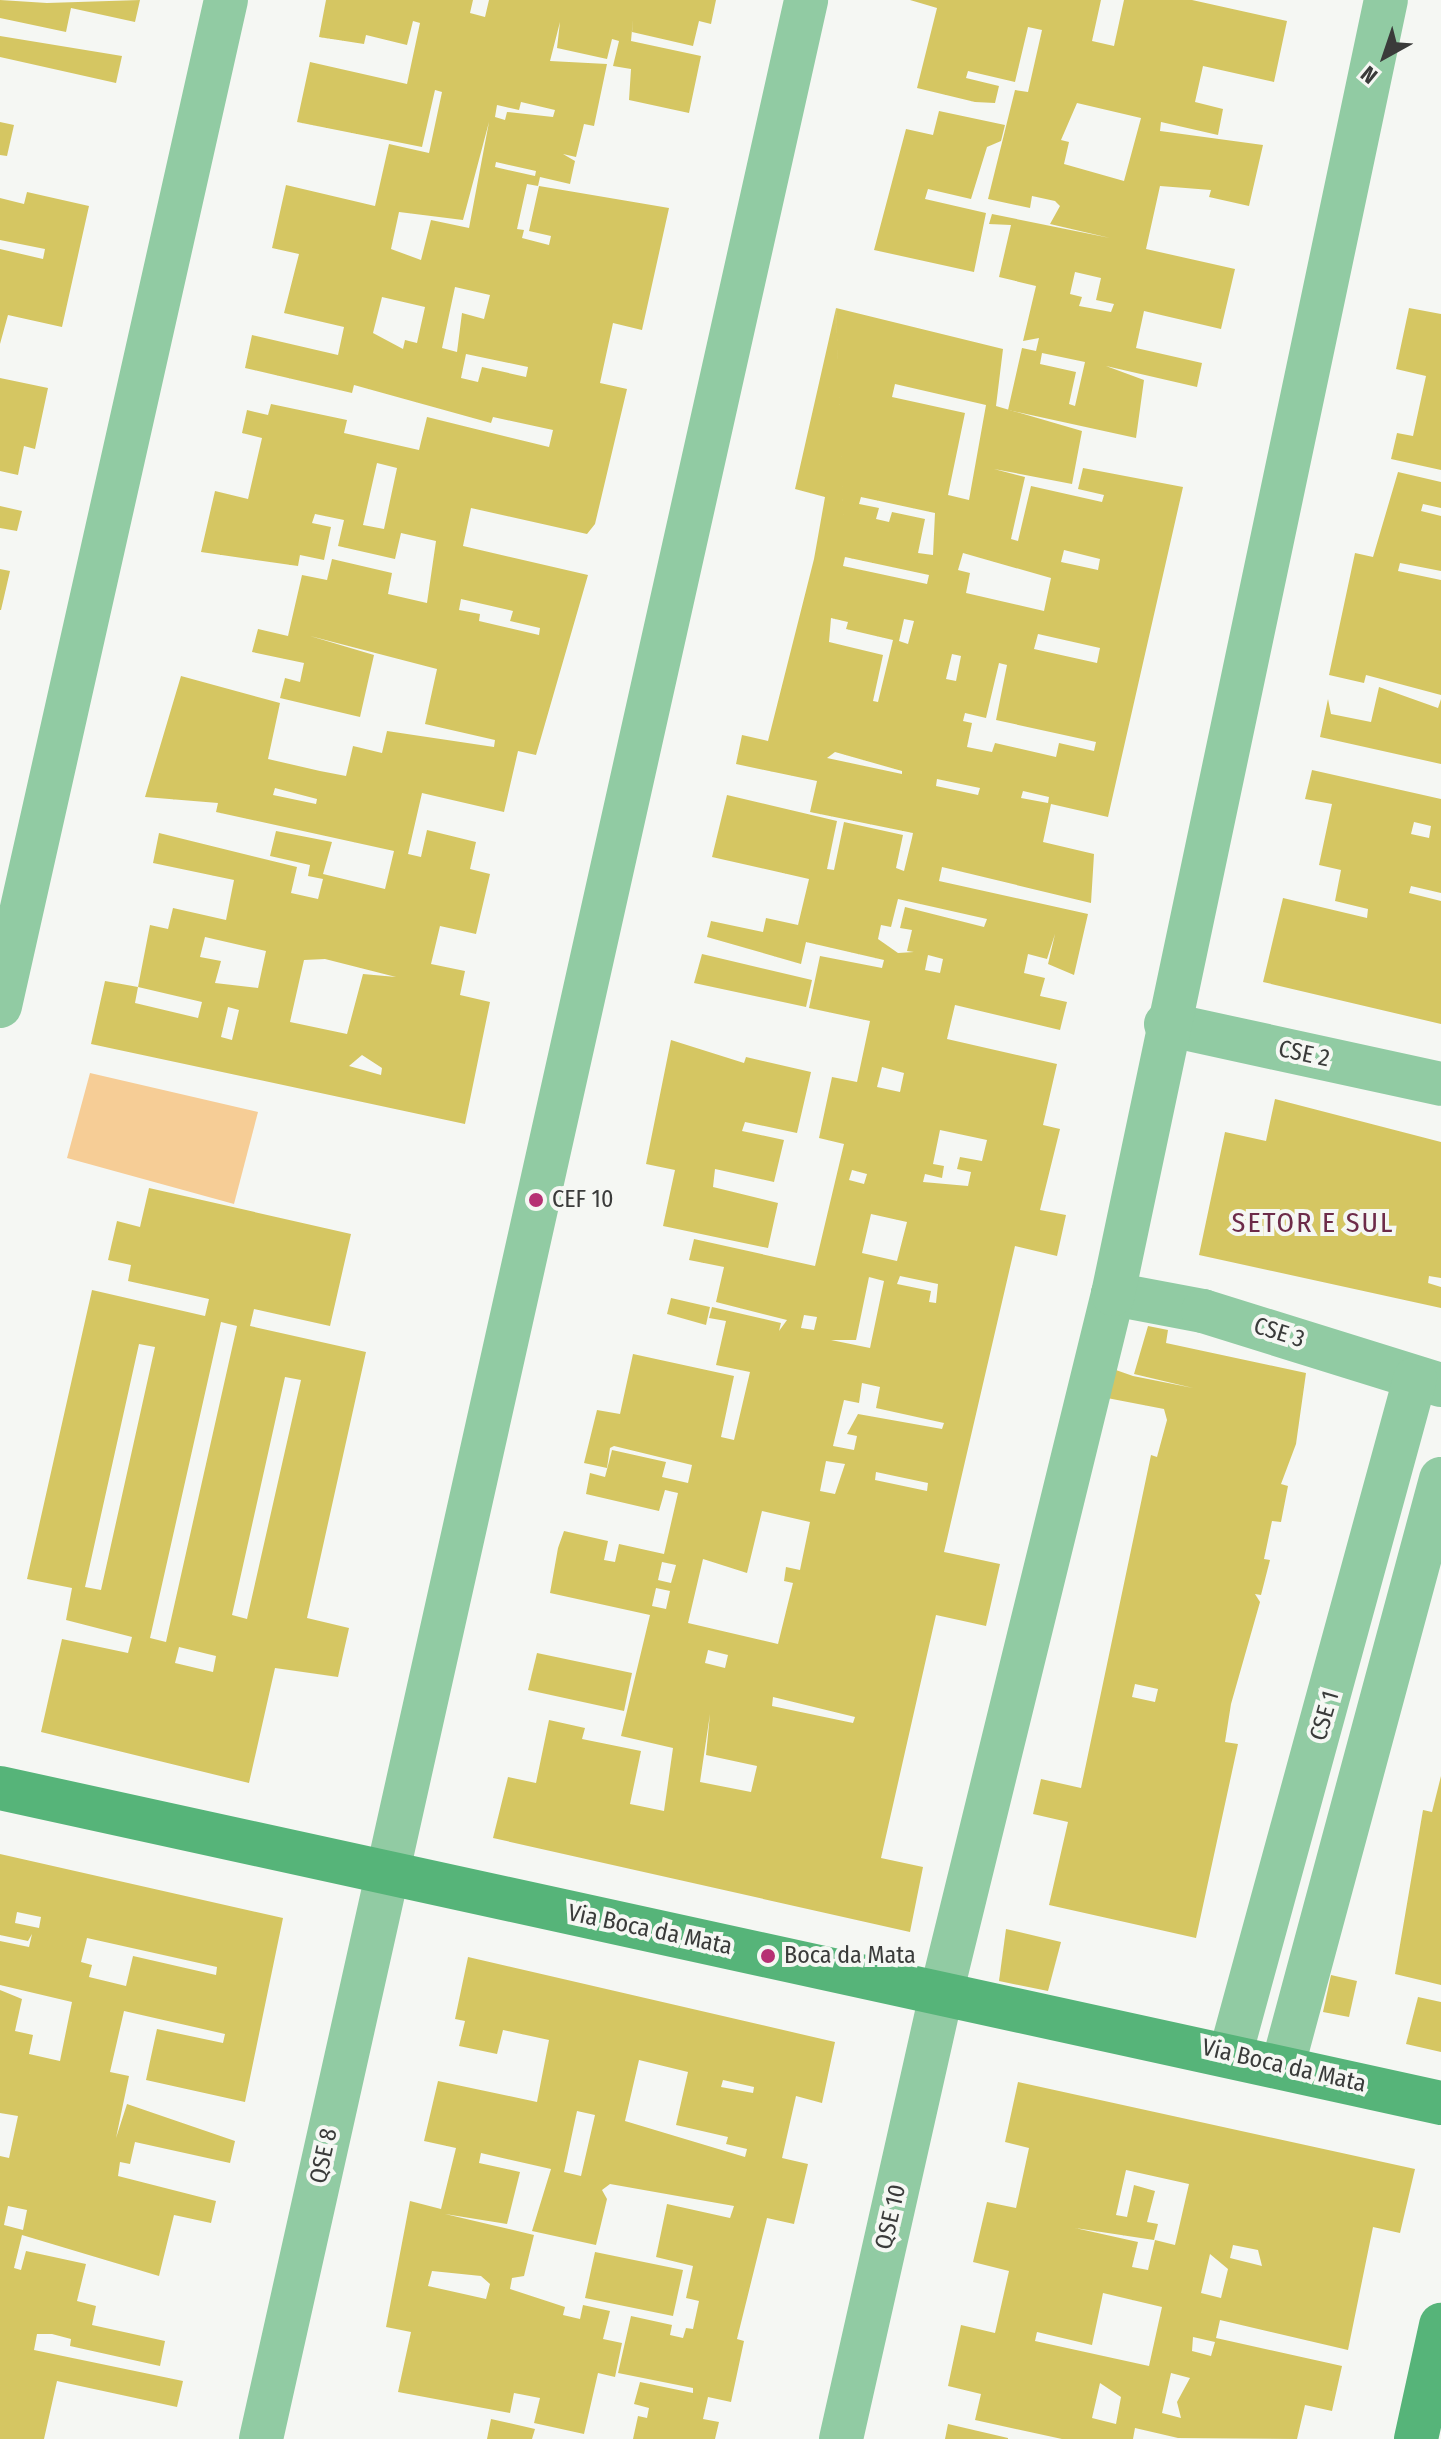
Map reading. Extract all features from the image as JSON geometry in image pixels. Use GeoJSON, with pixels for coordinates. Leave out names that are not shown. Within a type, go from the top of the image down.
{"type":"FeatureCollection","features":[{"type":"Feature","properties":{"kind":"street"},"geometry":{"type":"LineString","coordinates":[[0,1006],[226,0]]}},
{"type":"Feature","properties":{"kind":"street","name":"QSE 8"},"geometry":{"type":"LineString","coordinates":[[261,2439],[806,0]]}},
{"type":"Feature","properties":{"kind":"street","name":"QSE 10"},"geometry":{"type":"LineString","coordinates":[[841,2439],[941,1994],[1113,1294],[1166,1024],[1386,0]]}},
{"type":"Feature","properties":{"kind":"street","name":"CSE 2"},"geometry":{"type":"LineString","coordinates":[[1166,1024],[1441,1084]]}},
{"type":"Feature","properties":{"kind":"street","name":"CSE 3"},"geometry":{"type":"LineString","coordinates":[[1113,1294],[1255,1326],[1428,1382]]}},
{"type":"Feature","properties":{"kind":"street","name":"CSE 1"},"geometry":{"type":"LineString","coordinates":[[1231,2052],[1395,1462],[1428,1382]]}},
{"type":"Feature","properties":{"kind":"street"},"geometry":{"type":"LineString","coordinates":[[1395,1462],[1441,1472]]}},
{"type":"Feature","properties":{"kind":"street","name":"CSE 1"},"geometry":{"type":"LineString","coordinates":[[1283,2065],[1441,1479]]}},
{"type":"Feature","properties":{"kind":"street","name":"Via Boca da Mata"},"geometry":{"type":"LineString","coordinates":[[0,1788],[941,1994],[1231,2052],[1441,2103]]}},
{"type":"Feature","properties":{"kind":"street"},"geometry":{"type":"LineString","coordinates":[[1416,2439],[1441,2325]]}},
{"type":"Feature","properties":{"kind":"shaded area"},"geometry":{"type":"Polygon","coordinates":[[[90,1073],[258,1112],[234,1204],[67,1158],[90,1073]]]}},
{"type":"Feature","properties":{"kind":"building"},"geometry":{"type":"Polygon","coordinates":[[[0,0],[47,3],[140,0],[135,22],[71,8],[66,32],[0,18],[0,0]]]}},
{"type":"Feature","properties":{"kind":"building"},"geometry":{"type":"Polygon","coordinates":[[[326,0],[473,0],[470,13],[485,17],[489,0],[716,0],[711,24],[699,21],[693,46],[632,32],[633,19],[631,41],[701,56],[689,113],[629,100],[631,69],[613,66],[619,41],[612,39],[607,59],[557,48],[560,22],[550,61],[607,64],[594,126],[584,124],[576,157],[563,154],[575,161],[570,184],[540,177],[538,186],[527,184],[517,229],[524,230],[522,238],[549,245],[551,236],[529,231],[539,186],[669,208],[642,330],[613,323],[600,383],[627,389],[595,524],[587,534],[471,508],[463,546],[588,575],[536,755],[518,751],[504,812],[422,793],[408,854],[421,857],[427,830],[476,842],[470,869],[490,874],[476,934],[440,926],[431,964],[465,971],[460,995],[490,1002],[465,1124],[91,1044],[105,981],[138,987],[150,925],[168,929],[173,908],[226,920],[234,880],[153,863],[159,833],[297,867],[291,893],[318,899],[323,879],[308,876],[310,865],[270,856],[276,831],[332,842],[323,874],[385,889],[394,851],[216,812],[218,803],[145,797],[181,676],[280,703],[268,759],[320,771],[346,776],[353,746],[382,753],[387,731],[494,747],[495,740],[425,724],[437,669],[310,636],[374,655],[360,717],[280,698],[285,678],[300,682],[304,663],[252,652],[258,629],[288,636],[302,575],[327,580],[332,559],[392,573],[388,594],[427,603],[436,541],[401,533],[395,559],[338,546],[344,520],[315,514],[312,523],[331,527],[324,560],[300,555],[298,566],[201,552],[215,491],[248,499],[262,438],[242,433],[247,410],[268,415],[271,404],[347,420],[344,433],[419,450],[427,417],[549,447],[553,430],[493,417],[491,423],[354,385],[352,393],[245,368],[252,335],[338,355],[344,327],[284,313],[299,254],[272,248],[286,185],[375,206],[389,144],[429,153],[442,92],[435,90],[422,147],[297,122],[310,62],[407,84],[420,23],[413,21],[407,45],[366,35],[364,44],[319,37],[326,0]],[[521,102],[519,110],[497,105],[495,117],[505,120],[507,112],[553,117],[555,110],[521,102]],[[489,122],[463,220],[399,212],[391,249],[421,260],[431,220],[469,228],[489,122]],[[496,162],[495,167],[535,176],[536,171],[496,162]],[[455,287],[442,348],[457,352],[462,313],[484,319],[490,295],[455,287]],[[382,297],[373,333],[403,349],[405,340],[417,343],[425,307],[382,297]],[[466,354],[461,378],[478,382],[482,367],[526,377],[528,367],[466,354]],[[377,463],[363,525],[384,529],[397,468],[377,463]],[[461,599],[459,610],[480,614],[479,621],[539,635],[540,628],[510,621],[513,611],[461,599]],[[275,788],[273,795],[316,804],[317,799],[275,788]],[[205,937],[200,957],[221,961],[215,983],[258,988],[266,951],[205,937]],[[325,959],[304,960],[290,1022],[347,1034],[363,974],[396,977],[325,959]],[[138,987],[135,1003],[198,1018],[202,1002],[138,987]],[[228,1007],[221,1037],[232,1040],[239,1010],[228,1007]],[[362,1055],[349,1066],[381,1075],[382,1068],[362,1055]]]}},
{"type":"Feature","properties":{"kind":"building"},"geometry":{"type":"Polygon","coordinates":[[[910,0],[1101,0],[1092,41],[1114,46],[1124,0],[1192,0],[1287,21],[1274,82],[1203,66],[1195,102],[1223,109],[1218,135],[1161,122],[1160,131],[1263,145],[1249,206],[1209,197],[1211,190],[1160,186],[1146,249],[1235,269],[1221,329],[1144,311],[1136,348],[1202,363],[1197,387],[1106,366],[1144,380],[1136,438],[1008,410],[1022,348],[1036,351],[1039,338],[1023,341],[1036,286],[999,277],[1011,225],[989,224],[992,214],[1110,238],[1050,224],[1060,206],[1055,201],[1032,196],[1030,208],[988,199],[1015,90],[1028,92],[1042,30],[1028,27],[1015,82],[968,71],[966,78],[999,86],[995,103],[975,102],[917,88],[937,8],[910,0]],[[1077,103],[1061,140],[1069,142],[1064,164],[1124,181],[1141,118],[1077,103]],[[1075,272],[1070,294],[1082,297],[1079,306],[1111,312],[1114,304],[1096,300],[1101,278],[1075,272]],[[1042,353],[1040,364],[1076,372],[1069,404],[1075,406],[1085,362],[1042,353]]]}},
{"type":"Feature","properties":{"kind":"building"},"geometry":{"type":"Polygon","coordinates":[[[0,36],[122,56],[116,83],[0,57],[0,36]]]}},
{"type":"Feature","properties":{"kind":"building"},"geometry":{"type":"Polygon","coordinates":[[[939,111],[1005,125],[1001,141],[987,147],[971,199],[928,189],[925,199],[986,213],[974,272],[874,250],[906,129],[933,135],[939,111]]]}},
{"type":"Feature","properties":{"kind":"building"},"geometry":{"type":"Polygon","coordinates":[[[0,122],[14,125],[7,156],[0,155],[0,122]]]}},
{"type":"Feature","properties":{"kind":"building"},"geometry":{"type":"Polygon","coordinates":[[[27,192],[89,206],[62,327],[8,315],[0,344],[0,249],[43,259],[45,249],[0,240],[0,198],[24,204],[27,192]]]}},
{"type":"Feature","properties":{"kind":"building"},"geometry":{"type":"Polygon","coordinates":[[[836,308],[1003,349],[996,406],[1082,431],[1072,484],[994,469],[1025,477],[1011,539],[1018,541],[1031,486],[1102,502],[1104,495],[1078,489],[1083,468],[1183,487],[1108,817],[1051,804],[1043,842],[1094,854],[1091,903],[942,867],[939,881],[1088,914],[1074,975],[1048,964],[1055,934],[1047,959],[1028,954],[1024,973],[1045,978],[1040,996],[1067,1002],[1060,1030],[955,1005],[947,1039],[1057,1064],[1043,1125],[1060,1129],[1040,1210],[1066,1215],[1057,1256],[1015,1246],[944,1552],[1000,1564],[986,1626],[936,1615],[881,1858],[923,1867],[910,1932],[493,1838],[508,1777],[536,1783],[549,1720],[585,1728],[582,1739],[641,1751],[630,1804],[664,1811],[673,1748],[621,1736],[650,1615],[550,1593],[558,1548],[564,1531],[608,1541],[604,1560],[615,1562],[619,1544],[664,1554],[678,1493],[665,1490],[659,1511],[586,1494],[590,1473],[605,1477],[612,1450],[666,1462],[662,1477],[688,1483],[692,1465],[614,1446],[610,1448],[607,1468],[584,1463],[597,1410],[620,1414],[633,1354],[734,1376],[721,1437],[734,1440],[750,1372],[716,1365],[726,1321],[709,1318],[712,1307],[781,1323],[779,1331],[787,1320],[716,1302],[724,1267],[689,1260],[694,1239],[815,1266],[844,1144],[819,1138],[832,1077],[857,1082],[870,1021],[809,1008],[820,956],[882,968],[884,960],[806,942],[801,964],[707,937],[711,921],[763,932],[766,918],[798,925],[809,879],[712,857],[727,795],[837,821],[827,869],[834,870],[844,822],[903,835],[896,868],[904,871],[913,833],[810,812],[817,781],[736,764],[742,735],[768,741],[814,559],[825,497],[795,489],[836,308]],[[895,384],[892,397],[965,413],[948,495],[969,500],[986,405],[895,384]],[[861,497],[859,504],[879,508],[876,519],[889,522],[892,512],[925,519],[918,553],[933,555],[935,513],[861,497]],[[1064,550],[1061,562],[1098,570],[1100,559],[1064,550]],[[963,553],[958,570],[970,573],[966,593],[1044,611],[1051,578],[963,553]],[[845,557],[843,566],[927,584],[929,575],[845,557]],[[831,618],[829,642],[883,655],[873,701],[878,702],[893,640],[846,629],[848,622],[831,618]],[[904,619],[899,641],[908,644],[914,621],[904,619]],[[1038,634],[1034,649],[1097,663],[1100,648],[1038,634]],[[952,654],[946,679],[956,681],[961,656],[952,654]],[[999,663],[986,718],[965,713],[963,721],[972,723],[967,747],[992,752],[995,743],[1056,757],[1059,743],[1094,751],[1096,742],[996,720],[1007,665],[999,663]],[[835,752],[827,758],[902,774],[902,771],[835,752]],[[937,779],[936,786],[978,795],[980,788],[937,779]],[[1023,791],[1021,798],[1048,803],[1049,797],[1023,791]],[[898,899],[891,927],[881,925],[878,939],[898,953],[914,952],[907,951],[912,930],[900,928],[905,907],[984,927],[987,919],[898,899]],[[928,955],[925,970],[940,973],[943,959],[928,955]],[[882,1067],[877,1087],[900,1092],[904,1073],[882,1067]],[[940,1130],[933,1164],[944,1166],[942,1178],[925,1174],[923,1182],[968,1186],[971,1172],[957,1169],[960,1157],[982,1161],[987,1140],[940,1130]],[[852,1170],[849,1180],[864,1184],[867,1174],[852,1170]],[[871,1214],[862,1253],[897,1261],[907,1222],[871,1214]],[[900,1276],[897,1284],[931,1291],[929,1302],[936,1303],[938,1284],[900,1276]],[[869,1277],[856,1340],[831,1340],[870,1348],[884,1281],[869,1277]],[[804,1315],[801,1328],[814,1330],[817,1317],[804,1315]],[[862,1383],[859,1403],[844,1400],[833,1446],[854,1450],[857,1436],[847,1434],[858,1414],[942,1429],[944,1423],[876,1408],[880,1387],[862,1383]],[[826,1461],[820,1491],[835,1494],[845,1464],[826,1461]],[[876,1472],[875,1480],[927,1491],[928,1483],[876,1472]],[[762,1511],[747,1573],[703,1559],[688,1623],[778,1644],[793,1583],[784,1581],[786,1567],[800,1570],[810,1522],[762,1511]],[[662,1562],[658,1580],[671,1583],[676,1565],[662,1562]],[[656,1588],[652,1606],[666,1609],[670,1591],[656,1588]],[[708,1650],[705,1663],[725,1668],[728,1655],[708,1650]],[[773,1697],[772,1706],[853,1723],[855,1717],[773,1697]],[[710,1714],[700,1782],[751,1792],[757,1766],[706,1755],[710,1714]]]}},
{"type":"Feature","properties":{"kind":"building"},"geometry":{"type":"Polygon","coordinates":[[[1409,308],[1441,314],[1441,470],[1391,459],[1397,433],[1413,436],[1426,376],[1396,369],[1409,308]]]}},
{"type":"Feature","properties":{"kind":"building"},"geometry":{"type":"Polygon","coordinates":[[[0,378],[48,388],[35,449],[24,446],[18,475],[0,471],[0,378]]]}},
{"type":"Feature","properties":{"kind":"building"},"geometry":{"type":"Polygon","coordinates":[[[1398,472],[1441,482],[1441,508],[1423,504],[1421,511],[1441,516],[1441,571],[1400,563],[1398,571],[1441,580],[1441,695],[1366,675],[1364,683],[1329,675],[1355,553],[1373,557],[1398,472]]]}},
{"type":"Feature","properties":{"kind":"building"},"geometry":{"type":"Polygon","coordinates":[[[0,506],[22,511],[17,531],[0,528],[0,506]]]}},
{"type":"Feature","properties":{"kind":"building"},"geometry":{"type":"Polygon","coordinates":[[[0,569],[10,571],[1,610],[0,610],[0,569]]]}},
{"type":"Feature","properties":{"kind":"building"},"geometry":{"type":"Polygon","coordinates":[[[1379,687],[1438,708],[1441,699],[1441,764],[1320,737],[1328,699],[1331,714],[1371,722],[1379,687]]]}},
{"type":"Feature","properties":{"kind":"building"},"geometry":{"type":"Polygon","coordinates":[[[1312,770],[1441,799],[1441,893],[1411,886],[1409,893],[1441,901],[1441,1024],[1263,982],[1283,898],[1367,918],[1368,909],[1335,901],[1341,870],[1319,865],[1332,804],[1305,799],[1312,770]],[[1414,822],[1411,834],[1429,838],[1431,826],[1414,822]]]}},
{"type":"Feature","properties":{"kind":"building"},"geometry":{"type":"Polygon","coordinates":[[[702,954],[812,980],[806,1007],[694,983],[702,954]]]}},
{"type":"Feature","properties":{"kind":"building"},"geometry":{"type":"Polygon","coordinates":[[[671,1040],[744,1063],[746,1057],[811,1072],[797,1133],[745,1122],[742,1131],[784,1140],[774,1182],[715,1169],[713,1187],[778,1203],[768,1248],[663,1226],[675,1170],[646,1164],[671,1040]]]}},
{"type":"Feature","properties":{"kind":"building"},"geometry":{"type":"Polygon","coordinates":[[[1275,1099],[1441,1142],[1441,1278],[1429,1276],[1428,1283],[1441,1287],[1441,1308],[1199,1255],[1225,1132],[1266,1141],[1275,1099]]]}},
{"type":"Feature","properties":{"kind":"building"},"geometry":{"type":"Polygon","coordinates":[[[149,1188],[351,1234],[330,1326],[254,1309],[250,1326],[366,1352],[307,1618],[349,1628],[338,1677],[275,1668],[249,1783],[41,1732],[62,1639],[128,1653],[132,1637],[66,1620],[72,1588],[27,1579],[92,1290],[205,1316],[209,1299],[128,1281],[131,1265],[108,1260],[117,1221],[140,1227],[149,1188]],[[221,1322],[150,1638],[166,1642],[237,1326],[221,1322]],[[139,1344],[85,1587],[101,1590],[155,1347],[139,1344]],[[285,1377],[232,1615],[247,1619],[301,1380],[285,1377]],[[179,1647],[175,1663],[213,1672],[216,1656],[179,1647]]]}},
{"type":"Feature","properties":{"kind":"building"},"geometry":{"type":"Polygon","coordinates":[[[671,1298],[710,1307],[706,1325],[667,1314],[671,1298]]]}},
{"type":"Feature","properties":{"kind":"building"},"geometry":{"type":"Polygon","coordinates":[[[1148,1326],[1168,1330],[1166,1343],[1306,1373],[1296,1444],[1281,1484],[1288,1486],[1281,1522],[1272,1521],[1264,1559],[1270,1560],[1261,1595],[1255,1594],[1260,1602],[1231,1704],[1225,1742],[1238,1744],[1196,1938],[1049,1905],[1068,1822],[1033,1814],[1041,1779],[1081,1788],[1151,1455],[1157,1457],[1167,1420],[1164,1409],[1107,1398],[1113,1369],[1133,1376],[1193,1388],[1134,1374],[1148,1326]],[[1135,1684],[1132,1697],[1155,1702],[1158,1689],[1135,1684]]]}},
{"type":"Feature","properties":{"kind":"building"},"geometry":{"type":"Polygon","coordinates":[[[537,1653],[632,1673],[624,1711],[528,1690],[537,1653]]]}},
{"type":"Feature","properties":{"kind":"building"},"geometry":{"type":"Polygon","coordinates":[[[1441,1776],[1441,1985],[1395,1974],[1423,1810],[1432,1812],[1441,1776]]]}},
{"type":"Feature","properties":{"kind":"building"},"geometry":{"type":"Polygon","coordinates":[[[0,1854],[283,1918],[245,2102],[146,2080],[157,2029],[223,2043],[225,2034],[124,2011],[110,2072],[129,2076],[116,2138],[127,2104],[235,2141],[230,2163],[135,2142],[130,2164],[120,2162],[118,2176],[216,2201],[211,2223],[174,2215],[159,2276],[22,2235],[14,2268],[21,2270],[26,2251],[86,2264],[77,2301],[96,2306],[92,2325],[165,2341],[160,2366],[70,2346],[71,2339],[52,2334],[37,2334],[34,2350],[183,2381],[177,2407],[57,2381],[44,2439],[0,2439],[0,2156],[9,2158],[18,2116],[0,2113],[0,1990],[22,1999],[15,2031],[33,2035],[29,2054],[60,2061],[72,2002],[0,1985],[0,1941],[29,1947],[32,1934],[28,1941],[0,1935],[0,1854]],[[17,1912],[15,1923],[39,1928],[41,1917],[17,1912]],[[87,1938],[81,1962],[92,1965],[89,1977],[126,1986],[133,1956],[216,1975],[217,1967],[87,1938]],[[8,2206],[4,2225],[23,2230],[27,2210],[8,2206]]]}},
{"type":"Feature","properties":{"kind":"building"},"geometry":{"type":"Polygon","coordinates":[[[1006,1929],[1061,1942],[1048,1991],[999,1981],[1006,1929]]]}},
{"type":"Feature","properties":{"kind":"building"},"geometry":{"type":"Polygon","coordinates":[[[468,1957],[835,2042],[822,2103],[796,2096],[782,2158],[808,2164],[794,2224],[767,2218],[737,2339],[744,2341],[731,2402],[708,2397],[703,2419],[719,2422],[715,2439],[633,2439],[638,2416],[647,2418],[649,2408],[634,2404],[640,2382],[693,2393],[693,2388],[618,2373],[631,2316],[672,2325],[670,2335],[683,2338],[686,2328],[693,2329],[699,2301],[686,2298],[693,2266],[656,2257],[667,2204],[730,2218],[734,2206],[610,2184],[602,2190],[607,2199],[596,2245],[532,2231],[551,2169],[481,2153],[479,2163],[520,2172],[507,2224],[445,2214],[534,2235],[524,2276],[512,2278],[510,2289],[565,2307],[563,2315],[580,2319],[583,2305],[610,2311],[603,2339],[622,2343],[615,2377],[598,2373],[584,2434],[534,2423],[540,2398],[514,2393],[510,2413],[398,2392],[411,2332],[386,2327],[410,2201],[441,2209],[456,2148],[424,2141],[438,2081],[537,2102],[549,2040],[503,2030],[497,2054],[459,2046],[465,2021],[455,2019],[468,1957]],[[639,2060],[625,2121],[745,2157],[747,2149],[726,2144],[728,2137],[676,2125],[688,2072],[639,2060]],[[723,2080],[721,2087],[753,2093],[754,2087],[723,2080]],[[577,2111],[564,2172],[581,2176],[595,2115],[577,2111]],[[432,2271],[428,2286],[486,2299],[490,2284],[481,2276],[432,2271]]]}},
{"type":"Feature","properties":{"kind":"building"},"geometry":{"type":"Polygon","coordinates":[[[1331,1975],[1357,1981],[1349,2017],[1323,2012],[1331,1975]]]}},
{"type":"Feature","properties":{"kind":"building"},"geometry":{"type":"Polygon","coordinates":[[[1418,1997],[1441,2002],[1441,2052],[1406,2044],[1418,1997]]]}},
{"type":"Feature","properties":{"kind":"building"},"geometry":{"type":"Polygon","coordinates":[[[1018,2082],[1415,2169],[1400,2233],[1373,2227],[1348,2350],[1220,2320],[1216,2338],[1342,2366],[1332,2411],[1305,2405],[1297,2439],[1178,2438],[1135,2428],[1133,2439],[1062,2439],[975,2420],[981,2394],[948,2386],[961,2325],[995,2333],[1009,2271],[973,2262],[987,2202],[1016,2208],[1029,2148],[1005,2142],[1018,2082]],[[1126,2170],[1116,2215],[1127,2217],[1134,2185],[1155,2191],[1147,2222],[1158,2224],[1154,2240],[1075,2228],[1138,2242],[1132,2267],[1148,2270],[1155,2240],[1175,2245],[1189,2184],[1126,2170]],[[1233,2245],[1230,2258],[1262,2266],[1258,2250],[1233,2245]],[[1210,2254],[1201,2293],[1221,2298],[1228,2269],[1210,2254]],[[1103,2293],[1092,2345],[1037,2332],[1035,2341],[1149,2366],[1162,2307],[1103,2293]],[[1193,2337],[1192,2351],[1211,2356],[1215,2342],[1193,2337]],[[1171,2373],[1162,2413],[1181,2418],[1177,2402],[1190,2378],[1171,2373]],[[1100,2383],[1092,2418],[1116,2424],[1121,2397],[1100,2383]]]}},
{"type":"Feature","properties":{"kind":"building"},"geometry":{"type":"Polygon","coordinates":[[[595,2252],[683,2270],[673,2316],[585,2298],[595,2252]]]}},
{"type":"Feature","properties":{"kind":"building"},"geometry":{"type":"Polygon","coordinates":[[[491,2419],[535,2429],[532,2439],[487,2439],[491,2419]]]}},
{"type":"Feature","properties":{"kind":"building"},"geometry":{"type":"Polygon","coordinates":[[[948,2424],[1008,2438],[1008,2439],[945,2439],[948,2424]]]}},
{"type":"Feature","properties":{"kind":"place","name":"CEF 10"},"geometry":{"type":"Point","coordinates":[536,1200]}},
{"type":"Feature","properties":{"kind":"place","name":"Boca da Mata"},"geometry":{"type":"Point","coordinates":[768,1956]}},
{"type":"Feature","properties":{"kind":"district","name":"SETOR E SUL"},"geometry":{"type":"Point","coordinates":[1313,1223]}}]}
